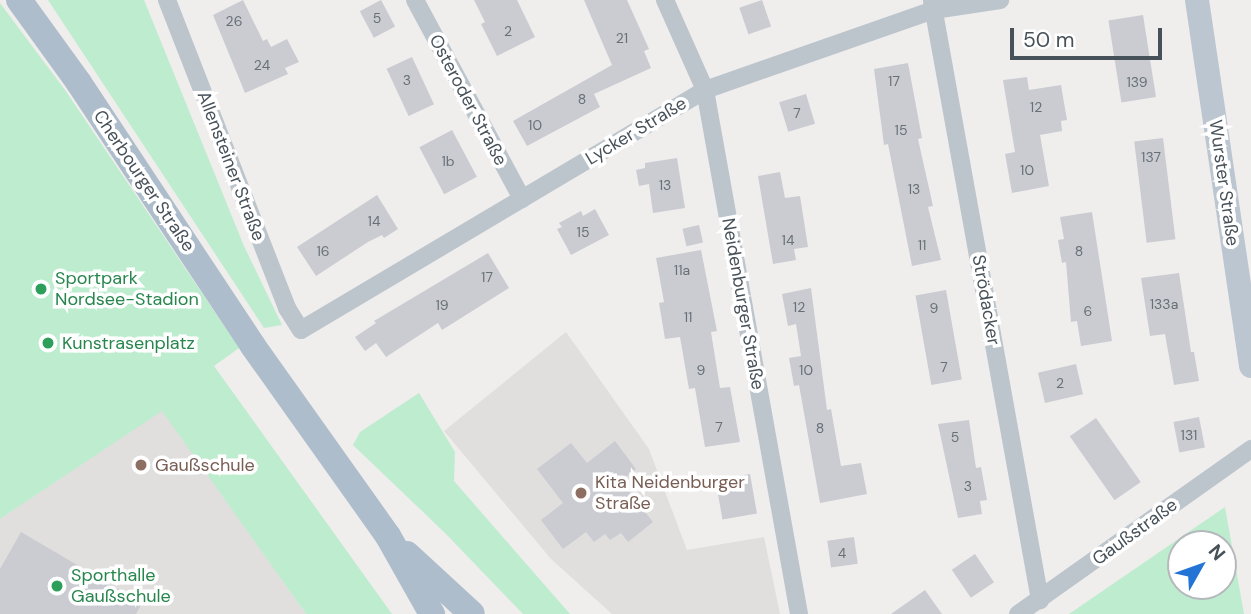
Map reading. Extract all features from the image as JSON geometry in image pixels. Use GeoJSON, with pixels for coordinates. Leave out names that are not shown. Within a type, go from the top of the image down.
{"type":"FeatureCollection","features":[{"type":"Feature","properties":{"kind":"main road","name":"Cherbourger Straße"},"geometry":{"type":"LineString","coordinates":[[19,0],[79,83],[253,346],[388,536],[432,614]]}},
{"type":"Feature","properties":{"kind":"main road","name":"Cherbourger Straße"},"geometry":{"type":"LineString","coordinates":[[388,536],[472,614]]}},
{"type":"Feature","properties":{"kind":"main road"},"geometry":{"type":"LineString","coordinates":[[388,536],[443,614]]}},
{"type":"Feature","properties":{"kind":"street","name":"Allensteiner Straße"},"geometry":{"type":"LineString","coordinates":[[167,0],[287,308],[301,330]]}},
{"type":"Feature","properties":{"kind":"street","name":"Osteroder Straße"},"geometry":{"type":"LineString","coordinates":[[415,0],[522,199]]}},
{"type":"Feature","properties":{"kind":"street","name":"Neidenburger Straße"},"geometry":{"type":"LineString","coordinates":[[665,0],[705,90],[799,614]]}},
{"type":"Feature","properties":{"kind":"street","name":"Lycker Straße"},"geometry":{"type":"LineString","coordinates":[[301,330],[705,90],[933,5],[1000,0]]}},
{"type":"Feature","properties":{"kind":"street","name":"Wurster Straße"},"geometry":{"type":"LineString","coordinates":[[1197,0],[1251,366]]}},
{"type":"Feature","properties":{"kind":"street","name":"Strödacker"},"geometry":{"type":"LineString","coordinates":[[933,5],[1040,600]]}},
{"type":"Feature","properties":{"kind":"street","name":"Gaußstraße"},"geometry":{"type":"LineString","coordinates":[[1018,614],[1251,449]]}},
{"type":"Feature","properties":{"kind":"shaded area","name":"Kita Neidenburger Straße"},"geometry":{"type":"Polygon","coordinates":[[[566,332],[649,449],[687,550],[764,537],[780,614],[612,614],[551,559],[444,431],[566,332]]]}},
{"type":"Feature","properties":{"kind":"shaded area","name":"Gaußschule"},"geometry":{"type":"Polygon","coordinates":[[[162,410],[306,614],[0,614],[0,519],[162,410]]]}},
{"type":"Feature","properties":{"kind":"green space"},"geometry":{"type":"Polygon","coordinates":[[[48,0],[144,0],[244,246],[282,325],[264,328],[48,0]]]}},
{"type":"Feature","properties":{"kind":"green space"},"geometry":{"type":"Polygon","coordinates":[[[0,3],[65,90],[239,348],[214,366],[392,614],[306,614],[162,411],[0,519],[0,3]]]}},
{"type":"Feature","properties":{"kind":"green space"},"geometry":{"type":"Polygon","coordinates":[[[419,393],[455,452],[454,481],[570,614],[523,614],[445,533],[353,445],[360,432],[419,393]]]}},
{"type":"Feature","properties":{"kind":"green space"},"geometry":{"type":"Polygon","coordinates":[[[1225,507],[1229,530],[1191,530],[1225,507]]]}},
{"type":"Feature","properties":{"kind":"green space"},"geometry":{"type":"Polygon","coordinates":[[[1167,547],[1167,600],[1237,600],[1237,575],[1244,614],[1069,614],[1167,547]]]}},
{"type":"Feature","properties":{"kind":"building"},"geometry":{"type":"Polygon","coordinates":[[[243,0],[263,41],[267,39],[271,47],[287,39],[299,62],[285,68],[288,74],[245,93],[213,15],[243,0]]]}},
{"type":"Feature","properties":{"kind":"building"},"geometry":{"type":"Polygon","coordinates":[[[381,0],[395,26],[374,38],[360,11],[381,0]]]}},
{"type":"Feature","properties":{"kind":"building"},"geometry":{"type":"Polygon","coordinates":[[[474,0],[517,0],[535,37],[497,56],[481,24],[485,22],[474,0]]]}},
{"type":"Feature","properties":{"kind":"building"},"geometry":{"type":"Polygon","coordinates":[[[584,0],[627,0],[649,49],[644,51],[651,68],[594,94],[600,107],[527,146],[513,121],[612,65],[584,0]]]}},
{"type":"Feature","properties":{"kind":"building"},"geometry":{"type":"Polygon","coordinates":[[[762,0],[771,26],[748,34],[739,8],[762,0]]]}},
{"type":"Feature","properties":{"kind":"building"},"geometry":{"type":"Polygon","coordinates":[[[1143,15],[1156,97],[1121,102],[1108,20],[1143,15]]]}},
{"type":"Feature","properties":{"kind":"building"},"geometry":{"type":"Polygon","coordinates":[[[412,57],[434,104],[409,116],[387,69],[412,57]]]}},
{"type":"Feature","properties":{"kind":"building"},"geometry":{"type":"Polygon","coordinates":[[[908,63],[922,138],[918,139],[933,206],[928,207],[941,260],[912,266],[888,144],[884,145],[874,69],[908,63]]]}},
{"type":"Feature","properties":{"kind":"building"},"geometry":{"type":"Polygon","coordinates":[[[1027,77],[1029,90],[1061,85],[1067,120],[1061,121],[1062,131],[1040,135],[1049,186],[1012,193],[1005,154],[1015,152],[1003,80],[1027,77]]]}},
{"type":"Feature","properties":{"kind":"building"},"geometry":{"type":"Polygon","coordinates":[[[806,94],[815,124],[788,132],[779,102],[806,94]]]}},
{"type":"Feature","properties":{"kind":"building"},"geometry":{"type":"Polygon","coordinates":[[[452,130],[477,177],[444,194],[419,147],[452,130]]]}},
{"type":"Feature","properties":{"kind":"building"},"geometry":{"type":"Polygon","coordinates":[[[1163,138],[1175,239],[1147,243],[1134,142],[1163,138]]]}},
{"type":"Feature","properties":{"kind":"building"},"geometry":{"type":"Polygon","coordinates":[[[677,158],[685,208],[653,213],[649,184],[639,186],[636,170],[645,168],[645,163],[677,158]]]}},
{"type":"Feature","properties":{"kind":"building"},"geometry":{"type":"Polygon","coordinates":[[[780,172],[785,198],[800,196],[808,247],[794,249],[796,260],[773,264],[758,176],[780,172]]]}},
{"type":"Feature","properties":{"kind":"building"},"geometry":{"type":"Polygon","coordinates":[[[377,195],[398,229],[384,238],[382,235],[368,242],[316,276],[297,247],[377,195]]]}},
{"type":"Feature","properties":{"kind":"building"},"geometry":{"type":"Polygon","coordinates":[[[595,209],[609,235],[571,255],[557,229],[562,227],[559,223],[581,211],[583,216],[595,209]]]}},
{"type":"Feature","properties":{"kind":"building"},"geometry":{"type":"Polygon","coordinates":[[[1092,212],[1112,341],[1081,346],[1077,321],[1071,322],[1066,262],[1062,263],[1058,240],[1064,239],[1060,217],[1092,212]]]}},
{"type":"Feature","properties":{"kind":"building"},"geometry":{"type":"Polygon","coordinates":[[[699,225],[703,243],[686,246],[682,229],[699,225]]]}},
{"type":"Feature","properties":{"kind":"building"},"geometry":{"type":"Polygon","coordinates":[[[701,250],[717,331],[711,332],[720,388],[730,387],[740,442],[705,447],[695,388],[689,389],[680,337],[665,339],[659,303],[664,302],[656,258],[701,250]]]}},
{"type":"Feature","properties":{"kind":"building"},"geometry":{"type":"Polygon","coordinates":[[[488,253],[509,288],[442,330],[438,323],[386,357],[376,343],[365,351],[355,337],[376,323],[374,321],[488,253]]]}},
{"type":"Feature","properties":{"kind":"building"},"geometry":{"type":"Polygon","coordinates":[[[1179,273],[1191,352],[1194,352],[1199,381],[1174,385],[1165,334],[1150,336],[1141,278],[1179,273]]]}},
{"type":"Feature","properties":{"kind":"building"},"geometry":{"type":"Polygon","coordinates":[[[811,288],[827,410],[831,409],[841,466],[861,463],[867,494],[820,503],[799,385],[794,386],[789,358],[801,356],[796,324],[788,326],[782,294],[811,288]]]}},
{"type":"Feature","properties":{"kind":"building"},"geometry":{"type":"Polygon","coordinates":[[[946,290],[962,380],[931,385],[915,295],[946,290]]]}},
{"type":"Feature","properties":{"kind":"building"},"geometry":{"type":"Polygon","coordinates":[[[1076,364],[1083,394],[1045,403],[1038,373],[1076,364]]]}},
{"type":"Feature","properties":{"kind":"building"},"geometry":{"type":"Polygon","coordinates":[[[1199,417],[1205,447],[1179,452],[1173,422],[1199,417]]]}},
{"type":"Feature","properties":{"kind":"building"},"geometry":{"type":"Polygon","coordinates":[[[1096,418],[1141,482],[1115,500],[1070,436],[1096,418]]]}},
{"type":"Feature","properties":{"kind":"building"},"geometry":{"type":"Polygon","coordinates":[[[969,420],[976,468],[981,467],[987,500],[980,501],[982,514],[958,518],[938,424],[969,420]]]}},
{"type":"Feature","properties":{"kind":"building"},"geometry":{"type":"Polygon","coordinates":[[[615,441],[636,469],[621,481],[653,522],[628,542],[621,533],[610,540],[605,534],[594,542],[586,532],[563,549],[541,520],[563,503],[537,469],[571,443],[587,463],[615,441]]]}},
{"type":"Feature","properties":{"kind":"building"},"geometry":{"type":"Polygon","coordinates":[[[750,474],[757,513],[722,519],[716,480],[750,474]]]}},
{"type":"Feature","properties":{"kind":"building","name":"Sporthalle Gaußschule"},"geometry":{"type":"Polygon","coordinates":[[[21,532],[142,603],[136,614],[0,614],[0,569],[21,532]]]}},
{"type":"Feature","properties":{"kind":"building"},"geometry":{"type":"Polygon","coordinates":[[[854,537],[858,564],[831,567],[827,541],[854,537]]]}},
{"type":"Feature","properties":{"kind":"building"},"geometry":{"type":"Polygon","coordinates":[[[975,554],[994,582],[971,598],[952,570],[975,554]]]}},
{"type":"Feature","properties":{"kind":"building"},"geometry":{"type":"Polygon","coordinates":[[[925,590],[942,614],[891,614],[925,590]]]}},
{"type":"Feature","properties":{"kind":"place","name":"Sportpark Nordsee-Stadion"},"geometry":{"type":"Point","coordinates":[41,289]}},
{"type":"Feature","properties":{"kind":"place","name":"Kunstrasenplatz"},"geometry":{"type":"Point","coordinates":[48,343]}},
{"type":"Feature","properties":{"kind":"place","name":"Gaußschule"},"geometry":{"type":"Point","coordinates":[141,465]}},
{"type":"Feature","properties":{"kind":"place","name":"Kita Neidenburger Straße"},"geometry":{"type":"Point","coordinates":[581,493]}},
{"type":"Feature","properties":{"kind":"place","name":"Sporthalle Gaußschule"},"geometry":{"type":"Point","coordinates":[57,586]}}]}
